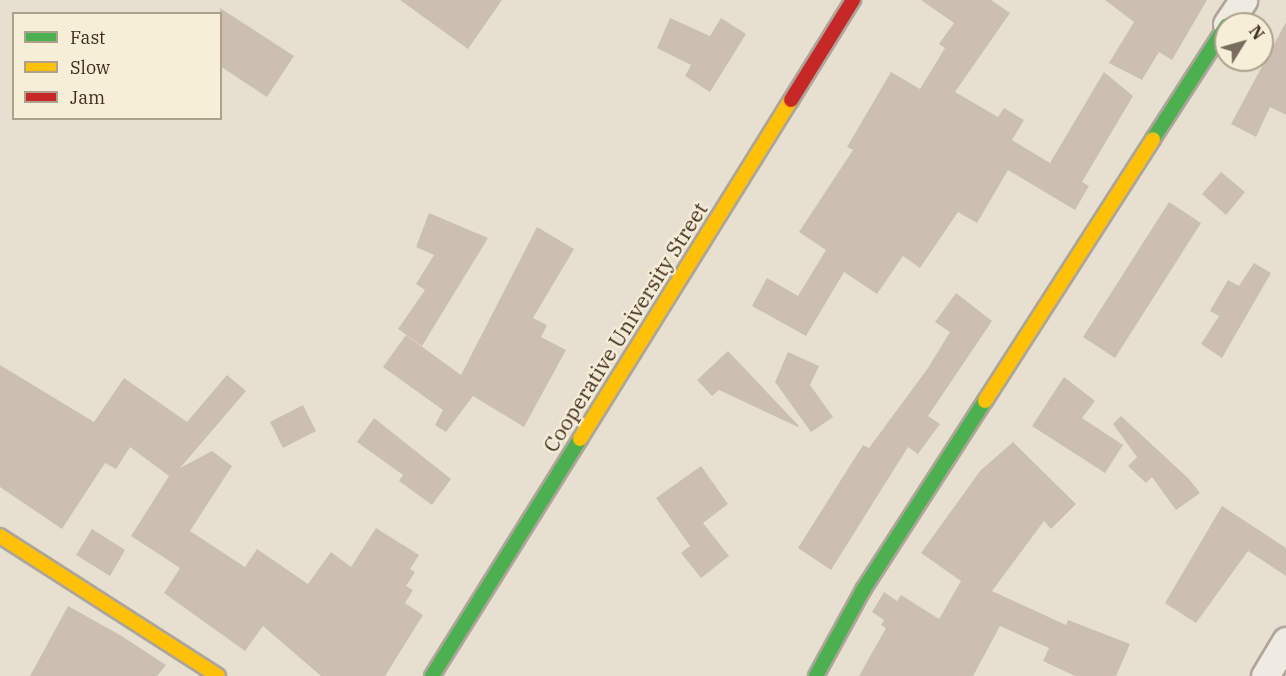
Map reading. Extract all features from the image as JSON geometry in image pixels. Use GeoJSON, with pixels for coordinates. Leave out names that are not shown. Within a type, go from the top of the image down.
{"type":"FeatureCollection","features":[{"type":"Feature","properties":{"kind":"street","name":"Cooperative University Street"},"geometry":{"type":"LineString","coordinates":[[432,676],[853,0]]}},
{"type":"Feature","properties":{"kind":"street"},"geometry":{"type":"LineString","coordinates":[[816,676],[863,590],[1214,45]]}},
{"type":"Feature","properties":{"kind":"street"},"geometry":{"type":"LineString","coordinates":[[0,536],[219,676]]}},
{"type":"Feature","properties":{"kind":"street"},"geometry":{"type":"LineString","coordinates":[[1265,676],[1286,641]]}},
{"type":"Feature","properties":{"kind":"building"},"geometry":{"type":"Polygon","coordinates":[[[400,0],[502,0],[468,49],[400,0]]]}},
{"type":"Feature","properties":{"kind":"building"},"geometry":{"type":"Polygon","coordinates":[[[921,0],[991,0],[1010,13],[955,92],[998,117],[1004,108],[1024,120],[1012,140],[1050,163],[1104,72],[1133,96],[1082,182],[1089,186],[1075,210],[1008,170],[977,223],[958,212],[920,268],[903,256],[877,294],[844,272],[806,336],[752,306],[767,278],[798,296],[826,250],[799,232],[853,150],[847,147],[891,72],[920,89],[945,48],[939,44],[954,23],[921,0]]]}},
{"type":"Feature","properties":{"kind":"building"},"geometry":{"type":"Polygon","coordinates":[[[1105,0],[1207,0],[1172,60],[1159,52],[1142,80],[1109,63],[1134,22],[1105,0]]]}},
{"type":"Feature","properties":{"kind":"building"},"geometry":{"type":"Polygon","coordinates":[[[220,8],[294,56],[267,97],[222,67],[222,12],[220,8]]]}},
{"type":"Feature","properties":{"kind":"building"},"geometry":{"type":"Polygon","coordinates":[[[670,18],[710,36],[721,18],[746,34],[710,92],[685,76],[691,65],[657,48],[670,18]]]}},
{"type":"Feature","properties":{"kind":"building"},"geometry":{"type":"Polygon","coordinates":[[[1286,22],[1286,115],[1270,107],[1256,137],[1231,124],[1259,72],[1274,72],[1274,44],[1286,22]]]}},
{"type":"Feature","properties":{"kind":"building"},"geometry":{"type":"Polygon","coordinates":[[[1221,172],[1245,192],[1226,215],[1202,194],[1221,172]]]}},
{"type":"Feature","properties":{"kind":"building"},"geometry":{"type":"Polygon","coordinates":[[[1169,202],[1201,223],[1115,358],[1083,337],[1169,202]]]}},
{"type":"Feature","properties":{"kind":"building"},"geometry":{"type":"Polygon","coordinates":[[[429,213],[488,238],[422,346],[398,329],[425,290],[416,284],[434,255],[416,247],[429,213]]]}},
{"type":"Feature","properties":{"kind":"building"},"geometry":{"type":"Polygon","coordinates":[[[537,227],[574,249],[533,318],[547,325],[541,337],[566,350],[524,427],[473,396],[446,432],[435,425],[443,410],[383,367],[406,335],[461,375],[537,227]]]}},
{"type":"Feature","properties":{"kind":"building"},"geometry":{"type":"Polygon","coordinates":[[[1254,263],[1271,273],[1222,358],[1201,344],[1219,316],[1210,311],[1228,280],[1239,286],[1254,263]]]}},
{"type":"Feature","properties":{"kind":"building"},"geometry":{"type":"Polygon","coordinates":[[[956,293],[992,321],[928,416],[940,424],[918,454],[908,447],[831,570],[798,548],[863,445],[869,448],[928,368],[950,332],[935,322],[956,293]]]}},
{"type":"Feature","properties":{"kind":"building"},"geometry":{"type":"Polygon","coordinates":[[[728,351],[798,427],[719,390],[712,396],[697,380],[728,351]]]}},
{"type":"Feature","properties":{"kind":"building"},"geometry":{"type":"Polygon","coordinates":[[[788,352],[819,366],[810,385],[833,417],[811,432],[775,382],[788,352]]]}},
{"type":"Feature","properties":{"kind":"building"},"geometry":{"type":"Polygon","coordinates":[[[0,365],[94,422],[124,378],[187,422],[227,375],[246,391],[180,468],[212,451],[232,466],[190,531],[245,567],[257,549],[308,584],[331,552],[351,567],[376,528],[419,555],[410,569],[415,572],[406,586],[413,590],[405,603],[423,615],[385,676],[321,676],[263,626],[245,651],[164,593],[180,568],[131,536],[169,476],[130,447],[116,469],[105,463],[62,529],[0,487],[0,365]]]}},
{"type":"Feature","properties":{"kind":"building"},"geometry":{"type":"Polygon","coordinates":[[[1064,377],[1095,401],[1082,418],[1123,445],[1105,473],[1032,426],[1064,377]]]}},
{"type":"Feature","properties":{"kind":"building"},"geometry":{"type":"Polygon","coordinates":[[[303,405],[316,431],[283,448],[270,422],[303,405]]]}},
{"type":"Feature","properties":{"kind":"building"},"geometry":{"type":"Polygon","coordinates":[[[1121,416],[1189,479],[1200,493],[1176,510],[1152,477],[1146,483],[1128,466],[1137,457],[1113,424],[1121,416]]]}},
{"type":"Feature","properties":{"kind":"building"},"geometry":{"type":"Polygon","coordinates":[[[374,418],[451,479],[432,505],[399,481],[403,475],[357,442],[374,418]]]}},
{"type":"Feature","properties":{"kind":"building"},"geometry":{"type":"Polygon","coordinates":[[[1013,442],[1076,504],[1051,529],[1044,521],[992,591],[1066,625],[1068,620],[1130,644],[1116,676],[1075,676],[1043,661],[1049,648],[1000,626],[973,676],[859,676],[886,628],[881,625],[884,620],[872,612],[884,592],[897,601],[901,595],[939,619],[961,581],[921,553],[980,471],[1013,442]]]}},
{"type":"Feature","properties":{"kind":"building"},"geometry":{"type":"Polygon","coordinates":[[[701,466],[728,504],[703,523],[729,556],[701,578],[681,553],[690,546],[656,498],[701,466]]]}},
{"type":"Feature","properties":{"kind":"building"},"geometry":{"type":"Polygon","coordinates":[[[1222,506],[1286,548],[1286,576],[1248,551],[1196,623],[1165,603],[1222,506]]]}},
{"type":"Feature","properties":{"kind":"building"},"geometry":{"type":"Polygon","coordinates":[[[92,529],[125,550],[110,576],[76,555],[92,529]]]}},
{"type":"Feature","properties":{"kind":"building"},"geometry":{"type":"Polygon","coordinates":[[[68,606],[120,635],[166,665],[157,676],[30,676],[68,606]]]}},
{"type":"Feature","properties":{"kind":"traffic: fast"},"geometry":{"type":"LineString","coordinates":[[1153,139],[1214,45]]}},
{"type":"Feature","properties":{"kind":"traffic: fast"},"geometry":{"type":"LineString","coordinates":[[816,676],[863,590],[985,401]]}},
{"type":"Feature","properties":{"kind":"traffic: fast"},"geometry":{"type":"LineString","coordinates":[[432,676],[580,439]]}},
{"type":"Feature","properties":{"kind":"traffic: slow"},"geometry":{"type":"LineString","coordinates":[[580,439],[791,100]]}},
{"type":"Feature","properties":{"kind":"traffic: slow"},"geometry":{"type":"LineString","coordinates":[[985,401],[1153,139]]}},
{"type":"Feature","properties":{"kind":"traffic: slow"},"geometry":{"type":"LineString","coordinates":[[0,536],[218,676]]}},
{"type":"Feature","properties":{"kind":"traffic: jam"},"geometry":{"type":"LineString","coordinates":[[791,100],[853,0]]}}]}
